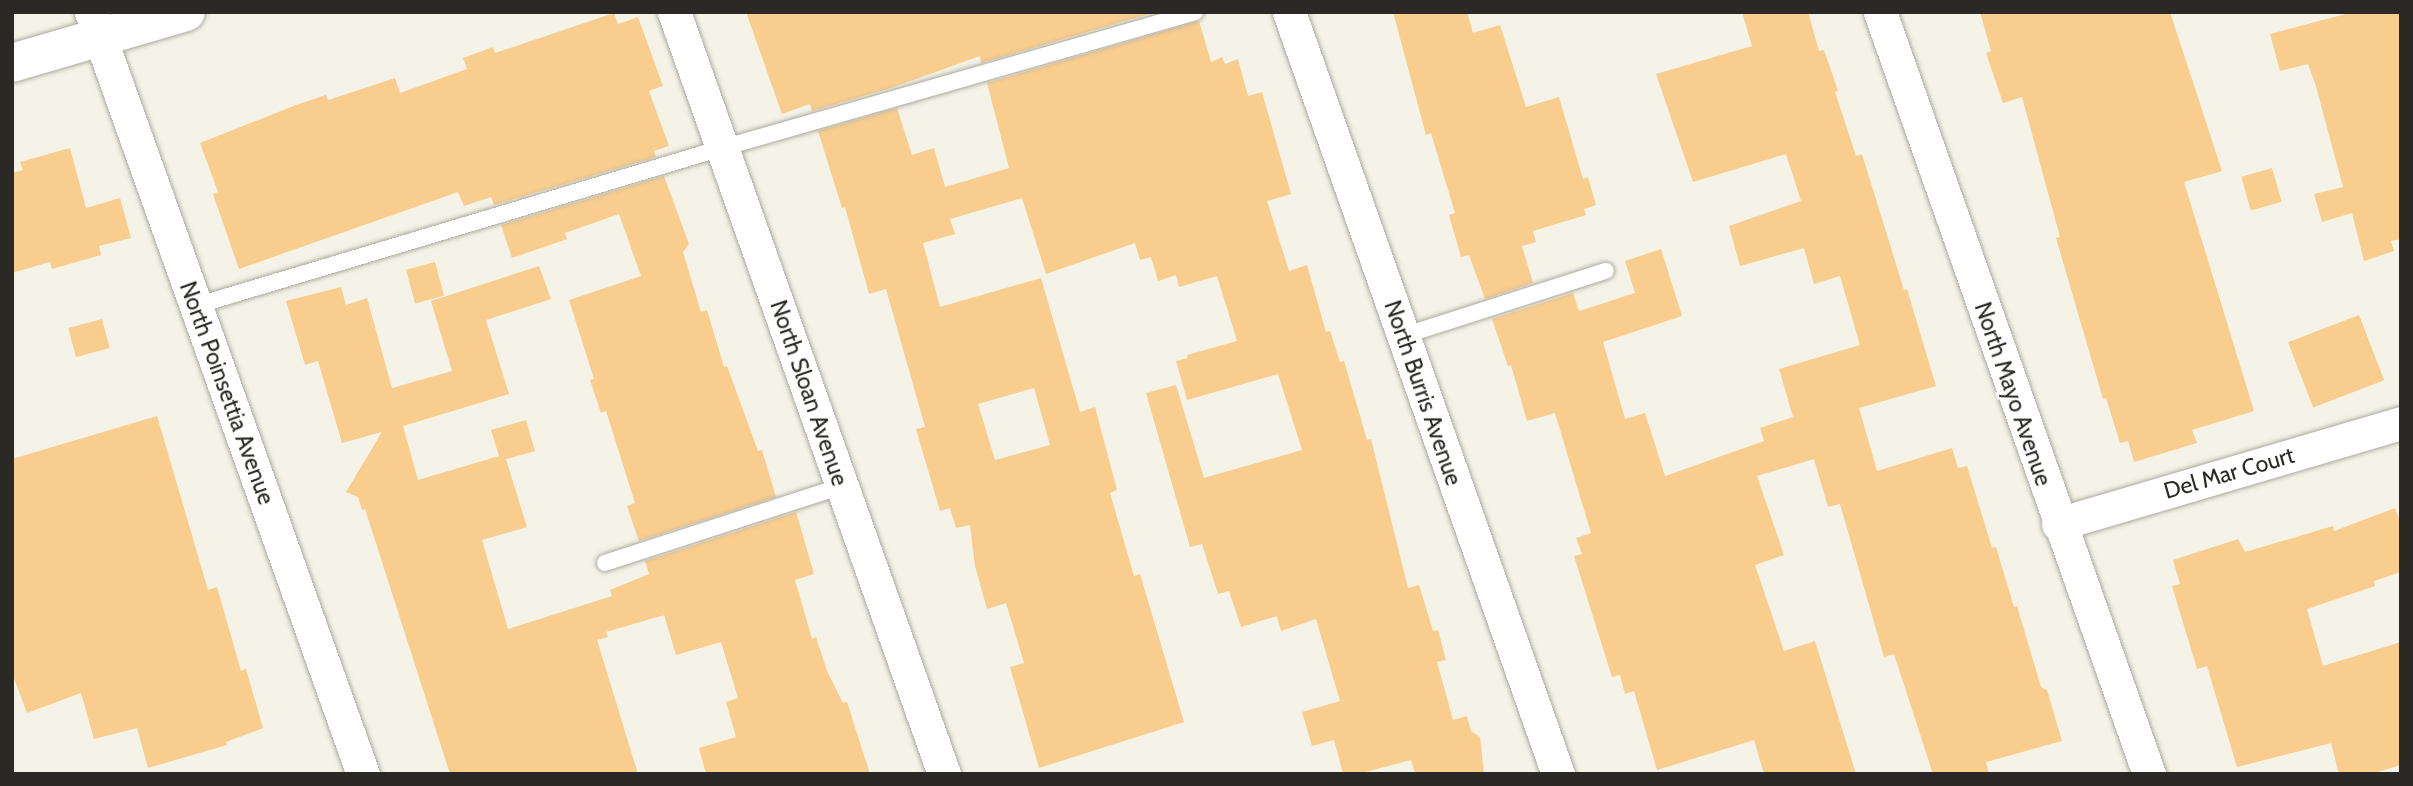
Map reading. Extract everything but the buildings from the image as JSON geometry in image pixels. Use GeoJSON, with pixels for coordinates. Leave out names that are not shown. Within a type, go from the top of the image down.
{"type":"FeatureCollection","features":[{"type":"Feature","properties":{"kind":"main road"},"geometry":{"type":"LineString","coordinates":[[12,63],[95,24],[186,12]]}},
{"type":"Feature","properties":{"kind":"street","name":"North Sloan Avenue"},"geometry":{"type":"LineString","coordinates":[[674,12],[944,774]]}},
{"type":"Feature","properties":{"kind":"street","name":"North Burris Avenue"},"geometry":{"type":"LineString","coordinates":[[1290,12],[1558,774]]}},
{"type":"Feature","properties":{"kind":"street","name":"North Mayo Avenue"},"geometry":{"type":"LineString","coordinates":[[1880,12],[2058,524],[2149,774]]}},
{"type":"Feature","properties":{"kind":"street","name":"North Poinsettia Avenue"},"geometry":{"type":"LineString","coordinates":[[95,24],[363,774]]}},
{"type":"Feature","properties":{"kind":"street","name":"Del Mar Court"},"geometry":{"type":"LineString","coordinates":[[2058,524],[2401,423]]}},
{"type":"Feature","properties":{"kind":"lane"},"geometry":{"type":"LineString","coordinates":[[195,306],[722,148],[1195,12]]}},
{"type":"Feature","properties":{"kind":"lane"},"geometry":{"type":"LineString","coordinates":[[1403,336],[1606,271]]}},
{"type":"Feature","properties":{"kind":"lane"},"geometry":{"type":"LineString","coordinates":[[605,563],[842,486]]}}]}
